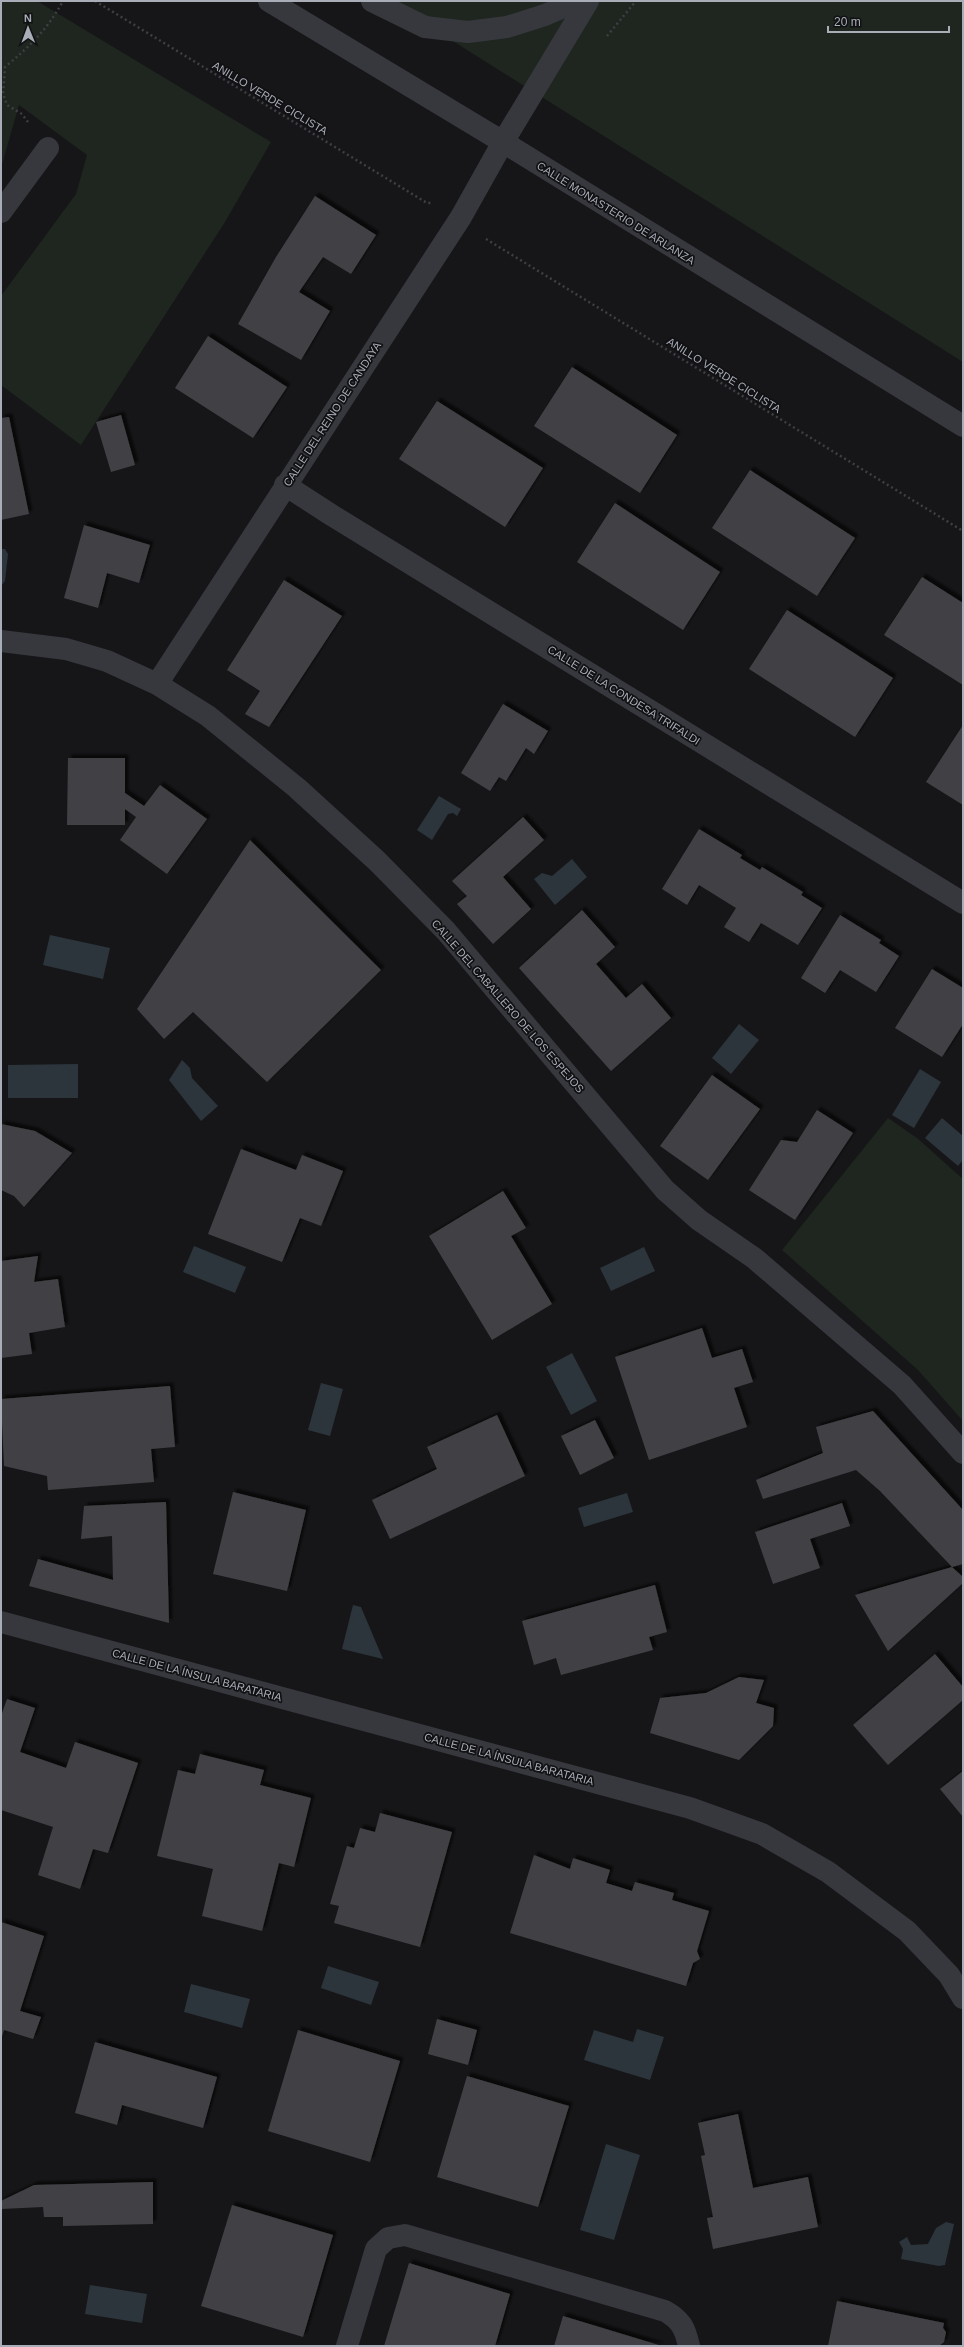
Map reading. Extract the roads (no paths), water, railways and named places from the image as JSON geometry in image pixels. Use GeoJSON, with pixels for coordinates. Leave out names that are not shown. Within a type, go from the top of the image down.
{"type":"FeatureCollection","features":[{"type":"Feature","properties":{"kind":"street","name":"CALLE MONASTERIO DE ARLANZA"},"geometry":{"type":"LineString","coordinates":[[269,1],[503,142],[963,426]]}},
{"type":"Feature","properties":{"kind":"street"},"geometry":{"type":"LineString","coordinates":[[372,1],[425,27],[468,32],[507,26],[545,15],[577,1]]}},
{"type":"Feature","properties":{"kind":"street","name":"CALLE DEL REINO DE CANDAYA"},"geometry":{"type":"LineString","coordinates":[[157,684],[285,485],[461,217],[503,142],[588,1]]}},
{"type":"Feature","properties":{"kind":"street"},"geometry":{"type":"LineString","coordinates":[[1,212],[48,148]]}},
{"type":"Feature","properties":{"kind":"street","name":"CALLE DE LA CONDESA TRIFALDI"},"geometry":{"type":"LineString","coordinates":[[285,485],[346,525],[963,903]]}},
{"type":"Feature","properties":{"kind":"street","name":"CALLE DEL CABALLERO DE LOS ESPEJOS"},"geometry":{"type":"LineString","coordinates":[[1,641],[66,649],[107,661],[157,684],[208,716],[297,788],[377,861],[446,931],[665,1190],[698,1220],[754,1258],[902,1385],[963,1453]]}},
{"type":"Feature","properties":{"kind":"street","name":"CALLE DE LA ÍNSULA BARATARIA"},"geometry":{"type":"LineString","coordinates":[[1,1622],[690,1808],[762,1834],[828,1872],[907,1931],[956,1972],[963,1998]]}},
{"type":"Feature","properties":{"kind":"street"},"geometry":{"type":"LineString","coordinates":[[347,2346],[376,2249],[388,2238],[405,2235],[665,2312],[678,2318],[686,2331],[689,2346]]}}]}
